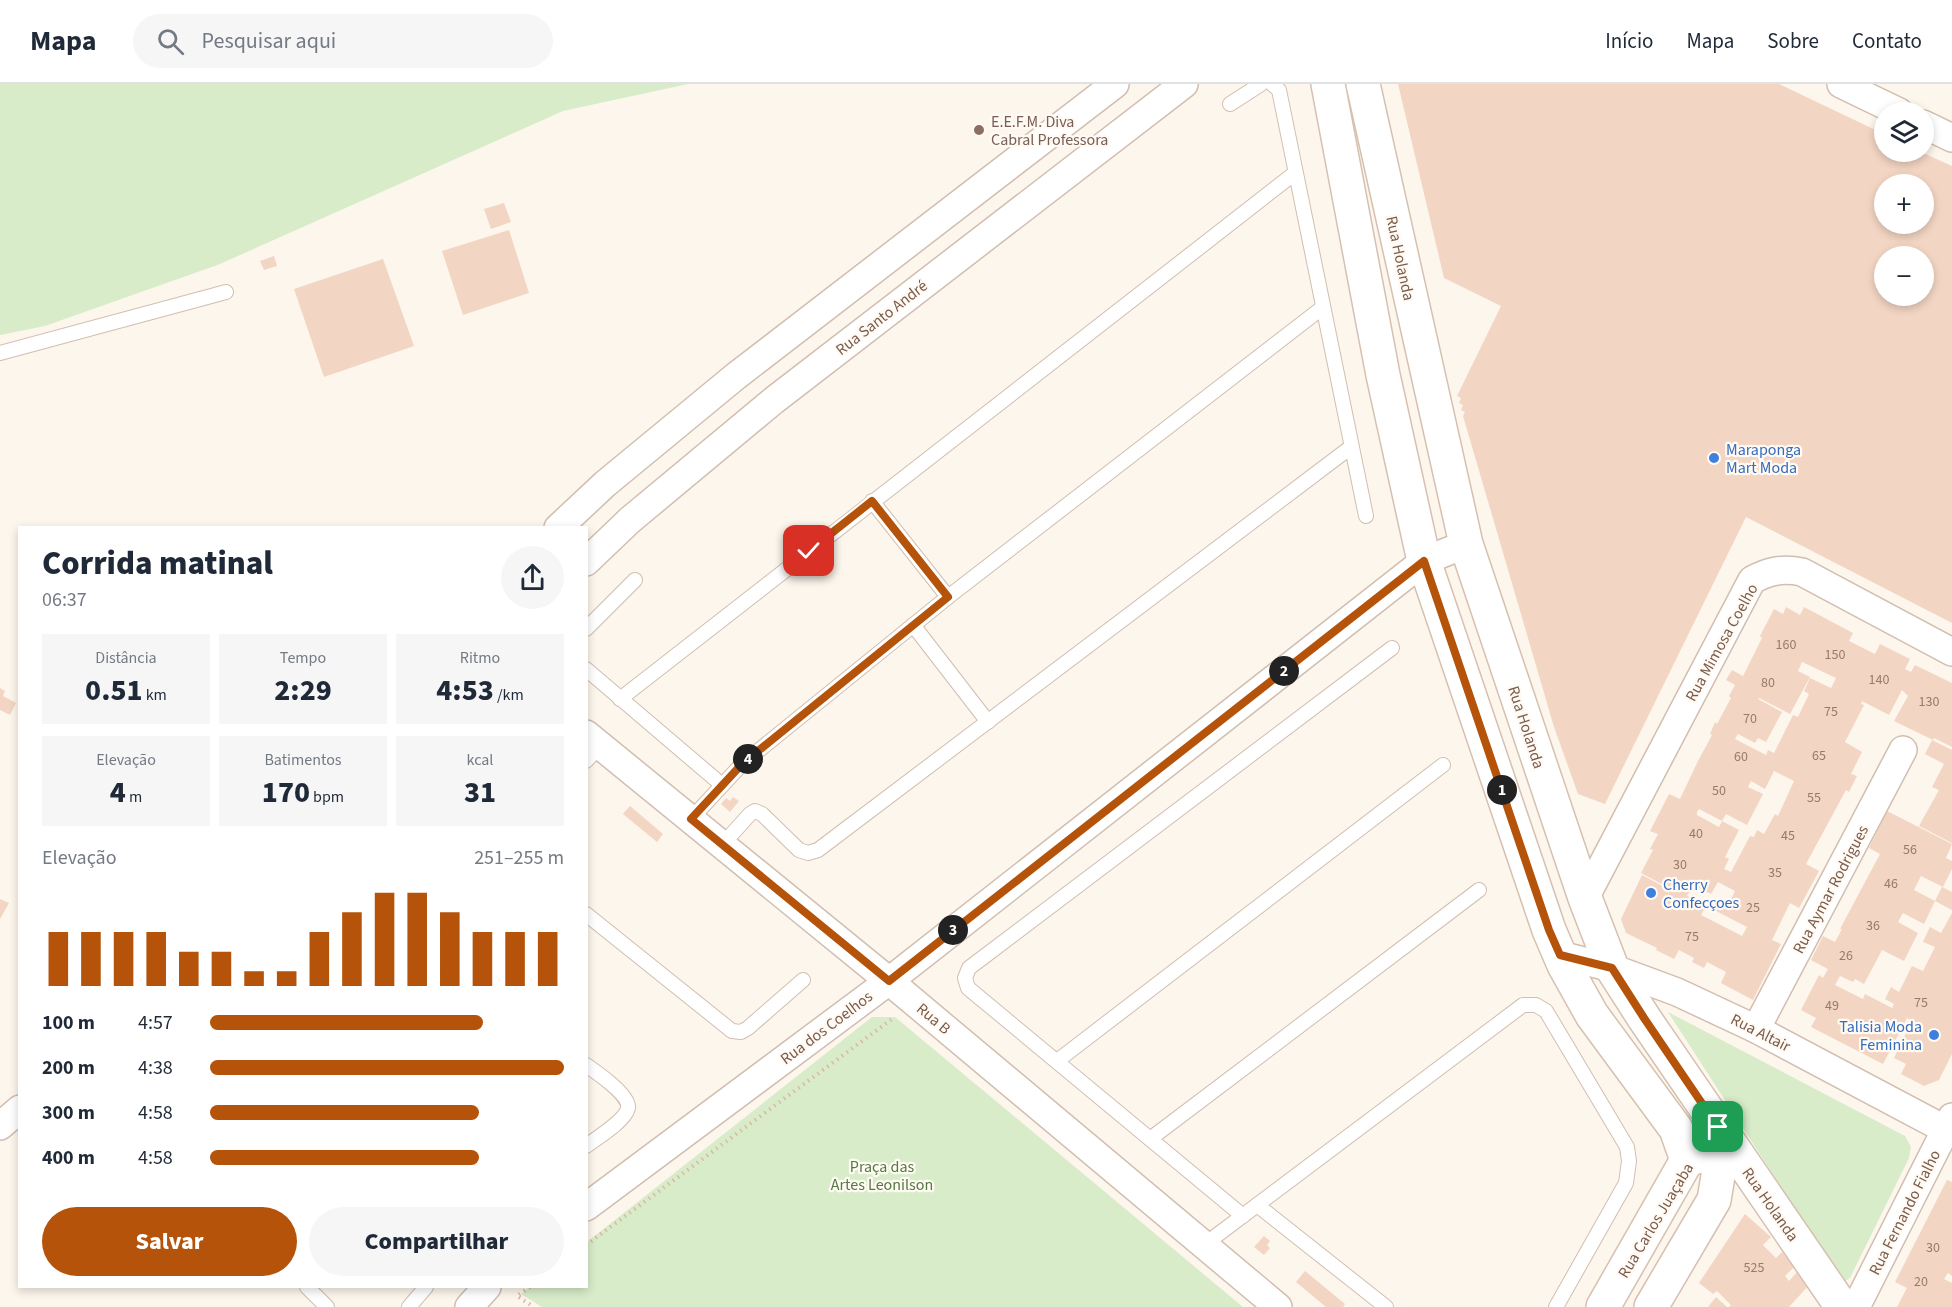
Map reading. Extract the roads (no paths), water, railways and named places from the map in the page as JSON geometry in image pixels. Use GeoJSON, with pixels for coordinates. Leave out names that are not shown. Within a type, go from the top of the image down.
{"type":"FeatureCollection","features":[{"type":"Feature","properties":{"kind":"street"},"geometry":{"type":"LineString","coordinates":[[560,526],[605,484],[736,376],[1115,84]]}},
{"type":"Feature","properties":{"kind":"street","name":"Rua Santo André"},"geometry":{"type":"LineString","coordinates":[[588,560],[630,520],[773,401],[1184,84]]}},
{"type":"Feature","properties":{"kind":"street"},"geometry":{"type":"LineString","coordinates":[[1328,84],[1383,375],[1424,561],[1549,930],[1592,1015],[1676,1129],[1687,1160]]}},
{"type":"Feature","properties":{"kind":"street","name":"Rua Holanda"},"geometry":{"type":"LineString","coordinates":[[1363,84],[1466,544],[1584,898],[1612,968],[1726,1147],[1842,1307]]}},
{"type":"Feature","properties":{"kind":"street"},"geometry":{"type":"LineString","coordinates":[[1841,84],[1878,102]]}},
{"type":"Feature","properties":{"kind":"street"},"geometry":{"type":"LineString","coordinates":[[1934,129],[1952,138]]}},
{"type":"Feature","properties":{"kind":"street","name":"Rua dos Coelhos"},"geometry":{"type":"LineString","coordinates":[[588,1206],[889,981],[1424,561],[1466,544]]}},
{"type":"Feature","properties":{"kind":"street","name":"Rua Mimosa Coelho"},"geometry":{"type":"LineString","coordinates":[[1584,898],[1752,580],[1774,570],[1802,572],[1952,652]]}},
{"type":"Feature","properties":{"kind":"street","name":"Rua B"},"geometry":{"type":"LineString","coordinates":[[591,746],[691,819],[889,981],[1278,1307]]}},
{"type":"Feature","properties":{"kind":"street","name":"Rua Aymar Rodrigues"},"geometry":{"type":"LineString","coordinates":[[1756,1029],[1903,750]]}},
{"type":"Feature","properties":{"kind":"street","name":"Rua Altair"},"geometry":{"type":"LineString","coordinates":[[1560,955],[1612,968],[1677,992],[1756,1029],[1950,1127]]}},
{"type":"Feature","properties":{"kind":"street"},"geometry":{"type":"LineString","coordinates":[[0,1126],[18,1111]]}},
{"type":"Feature","properties":{"kind":"street","name":"Rua Fernando Fialho"},"geometry":{"type":"LineString","coordinates":[[1856,1307],[1950,1127]]}},
{"type":"Feature","properties":{"kind":"street","name":"Rua Carlos Juaçaba"},"geometry":{"type":"LineString","coordinates":[[1603,1307],[1687,1160],[1726,1147]]}},
{"type":"Feature","properties":{"kind":"street","name":"Rua Carlos Juaçaba"},"geometry":{"type":"LineString","coordinates":[[1651,1307],[1714,1200],[1726,1147]]}},
{"type":"Feature","properties":{"kind":"street"},"geometry":{"type":"LineString","coordinates":[[469,1307],[486,1288]]}},
{"type":"Feature","properties":{"kind":"lane"},"geometry":{"type":"LineString","coordinates":[[1230,104],[1261,84]]}},
{"type":"Feature","properties":{"kind":"lane"},"geometry":{"type":"LineString","coordinates":[[1272,84],[1279,90],[1366,516]]}},
{"type":"Feature","properties":{"kind":"lane"},"geometry":{"type":"LineString","coordinates":[[620,699],[1295,173]]}},
{"type":"Feature","properties":{"kind":"lane"},"geometry":{"type":"LineString","coordinates":[[0,352],[225,292]]}},
{"type":"Feature","properties":{"kind":"lane"},"geometry":{"type":"LineString","coordinates":[[691,819],[742,764],[948,597],[1322,308]]}},
{"type":"Feature","properties":{"kind":"lane"},"geometry":{"type":"LineString","coordinates":[[722,845],[755,811],[762,814],[799,850],[808,853],[818,850],[1351,447]]}},
{"type":"Feature","properties":{"kind":"lane"},"geometry":{"type":"LineString","coordinates":[[872,501],[948,597]]}},
{"type":"Feature","properties":{"kind":"lane"},"geometry":{"type":"LineString","coordinates":[[588,627],[635,580]]}},
{"type":"Feature","properties":{"kind":"lane"},"geometry":{"type":"LineString","coordinates":[[913,626],[988,722]]}},
{"type":"Feature","properties":{"kind":"lane"},"geometry":{"type":"LineString","coordinates":[[1243,1216],[968,988],[965,978],[969,968],[1392,648]]}},
{"type":"Feature","properties":{"kind":"lane"},"geometry":{"type":"LineString","coordinates":[[588,671],[722,785]]}},
{"type":"Feature","properties":{"kind":"lane"},"geometry":{"type":"LineString","coordinates":[[1057,1061],[1443,765]]}},
{"type":"Feature","properties":{"kind":"lane"},"geometry":{"type":"LineString","coordinates":[[1150,1139],[1479,890]]}},
{"type":"Feature","properties":{"kind":"lane"},"geometry":{"type":"LineString","coordinates":[[588,916],[732,1031],[741,1032],[748,1028],[803,980]]}},
{"type":"Feature","properties":{"kind":"lane"},"geometry":{"type":"LineString","coordinates":[[1204,1245],[1523,1005],[1536,1005],[1546,1011],[1627,1147],[1629,1161],[1626,1183],[1556,1307]]}},
{"type":"Feature","properties":{"kind":"lane"},"geometry":{"type":"LineString","coordinates":[[588,1067],[612,1085],[627,1102],[628,1109],[622,1118],[588,1144]]}},
{"type":"Feature","properties":{"kind":"lane"},"geometry":{"type":"LineString","coordinates":[[1257,1205],[1386,1307]]}},
{"type":"Feature","properties":{"kind":"lane"},"geometry":{"type":"LineString","coordinates":[[308,1288],[327,1307]]}},
{"type":"Feature","properties":{"kind":"lane"},"geometry":{"type":"LineString","coordinates":[[410,1307],[425,1288]]}},
{"type":"Feature","properties":{"kind":"place","name":"E.E.F.M. Diva Cabral Professora"},"geometry":{"type":"Point","coordinates":[979,130]}},
{"type":"Feature","properties":{"kind":"place","name":"Maraponga Mart Moda"},"geometry":{"type":"Point","coordinates":[1714,458]}},
{"type":"Feature","properties":{"kind":"place","name":"Cherry Confecçoes"},"geometry":{"type":"Point","coordinates":[1651,893]}},
{"type":"Feature","properties":{"kind":"place","name":"Talisia Moda Feminina"},"geometry":{"type":"Point","coordinates":[1934,1035]}},
{"type":"Feature","properties":{"kind":"park label","name":"Praça das Artes Leonilson"},"geometry":{"type":"Point","coordinates":[882,1175]}}]}
